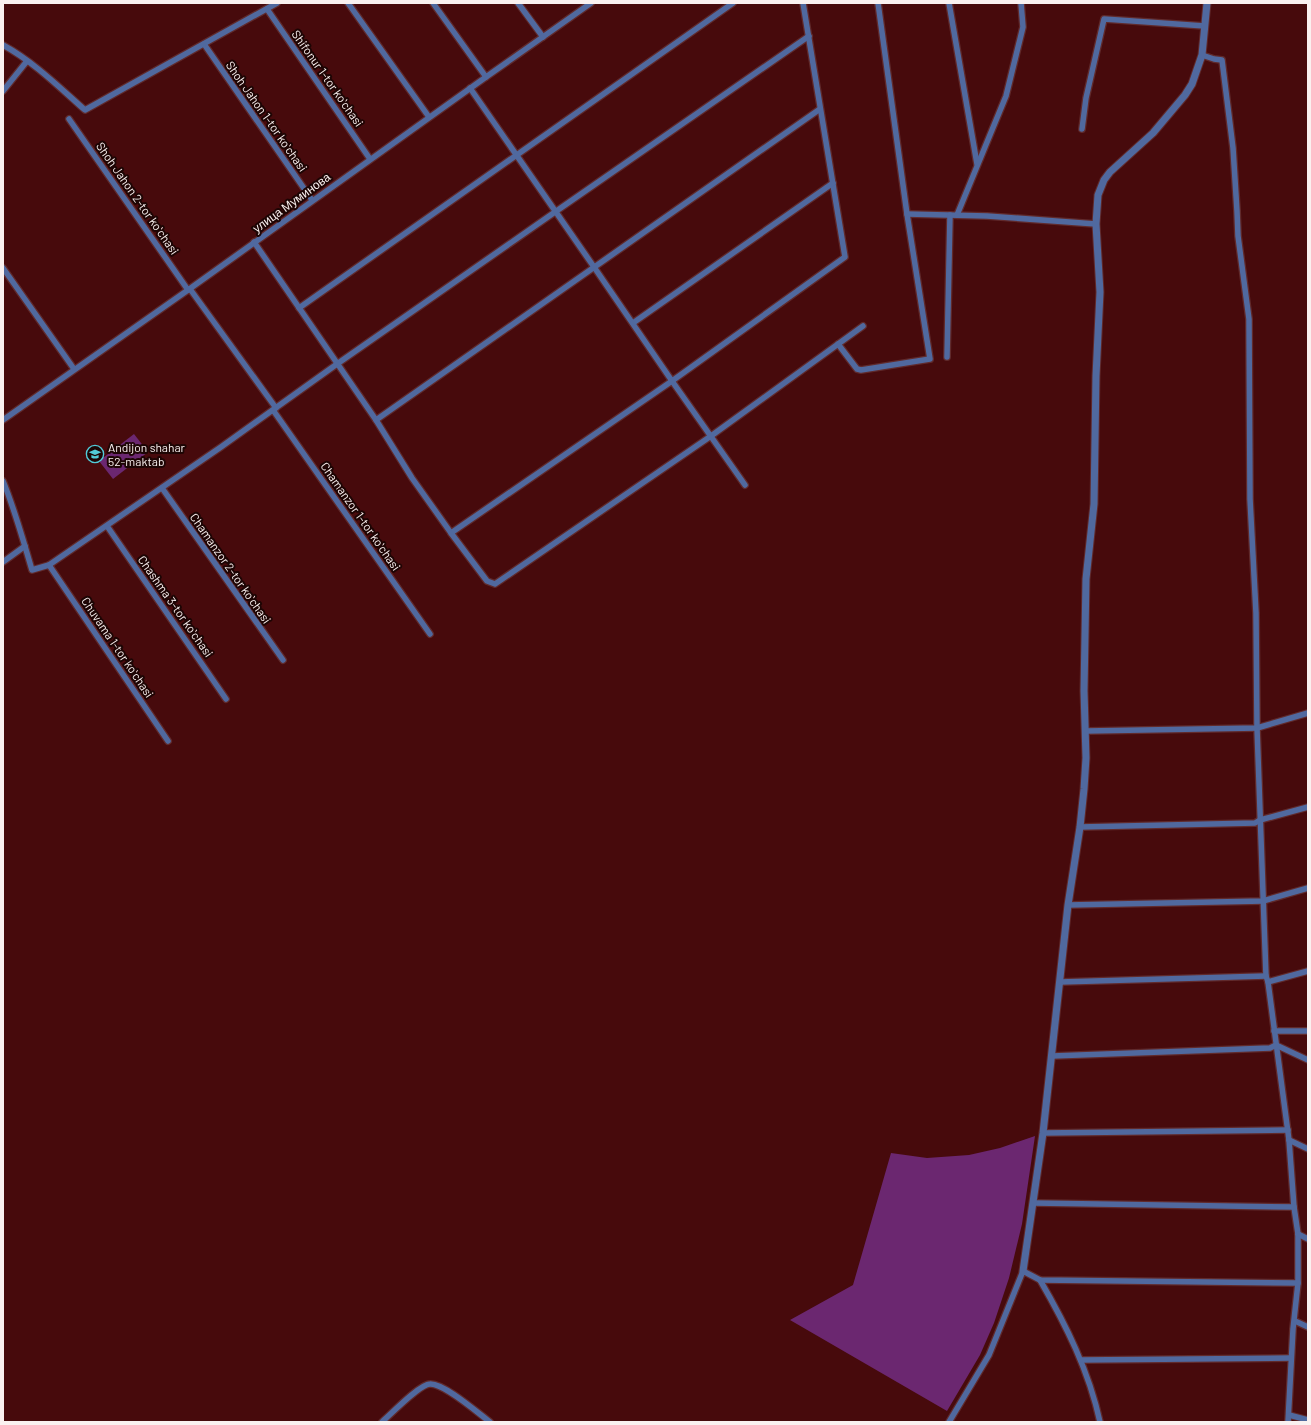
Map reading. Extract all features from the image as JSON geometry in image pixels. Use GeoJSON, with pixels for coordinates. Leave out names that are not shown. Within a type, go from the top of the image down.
{"type":"FeatureCollection","features":[{"type":"Feature","properties":{"kind":"street"},"geometry":{"type":"LineString","coordinates":[[3,45],[16,52],[38,69],[85,110],[277,3]]}},
{"type":"Feature","properties":{"kind":"street"},"geometry":{"type":"LineString","coordinates":[[348,3],[429,117]]}},
{"type":"Feature","properties":{"kind":"street"},"geometry":{"type":"LineString","coordinates":[[433,3],[486,77]]}},
{"type":"Feature","properties":{"kind":"street"},"geometry":{"type":"LineString","coordinates":[[518,3],[543,37]]}},
{"type":"Feature","properties":{"kind":"street","name":"улица Муминова"},"geometry":{"type":"LineString","coordinates":[[3,420],[189,290],[312,200],[591,3]]}},
{"type":"Feature","properties":{"kind":"street"},"geometry":{"type":"LineString","coordinates":[[299,308],[733,3]]}},
{"type":"Feature","properties":{"kind":"street"},"geometry":{"type":"LineString","coordinates":[[451,533],[672,381],[845,257],[804,3]]}},
{"type":"Feature","properties":{"kind":"street"},"geometry":{"type":"LineString","coordinates":[[838,344],[856,369],[861,370],[930,359],[907,214],[878,3]]}},
{"type":"Feature","properties":{"kind":"street"},"geometry":{"type":"LineString","coordinates":[[949,3],[977,166]]}},
{"type":"Feature","properties":{"kind":"street"},"geometry":{"type":"LineString","coordinates":[[957,215],[1006,96],[1023,27],[1022,3]]}},
{"type":"Feature","properties":{"kind":"street"},"geometry":{"type":"LineString","coordinates":[[949,1422],[989,1355],[1023,1271],[1043,1133],[1068,905],[1080,827],[1086,758],[1084,691],[1086,579],[1094,504],[1096,376],[1100,292],[1096,224],[1098,195],[1104,180],[1110,172],[1153,132],[1185,95],[1192,84],[1202,55],[1207,3]]}},
{"type":"Feature","properties":{"kind":"street","name":"Shifonur 1-tor koʻchasi"},"geometry":{"type":"LineString","coordinates":[[267,9],[370,159]]}},
{"type":"Feature","properties":{"kind":"street"},"geometry":{"type":"LineString","coordinates":[[1082,129],[1086,98],[1104,19],[1204,26]]}},
{"type":"Feature","properties":{"kind":"street"},"geometry":{"type":"LineString","coordinates":[[3,481],[14,507],[32,570],[49,565],[162,488],[337,364],[809,36]]}},
{"type":"Feature","properties":{"kind":"street","name":"Shoh Jahon 1-tor koʻchasi"},"geometry":{"type":"LineString","coordinates":[[204,44],[312,200]]}},
{"type":"Feature","properties":{"kind":"street"},"geometry":{"type":"LineString","coordinates":[[1202,55],[1222,60],[1233,148],[1238,236],[1249,319],[1250,499],[1256,613],[1257,728],[1266,976],[1288,1130],[1294,1207],[1298,1234],[1298,1283],[1291,1358],[1288,1422]]}},
{"type":"Feature","properties":{"kind":"street"},"geometry":{"type":"LineString","coordinates":[[3,91],[26,61]]}},
{"type":"Feature","properties":{"kind":"street"},"geometry":{"type":"LineString","coordinates":[[470,88],[745,485]]}},
{"type":"Feature","properties":{"kind":"street"},"geometry":{"type":"LineString","coordinates":[[376,420],[820,109]]}},
{"type":"Feature","properties":{"kind":"street","name":"Shoh Jahon 2-tor koʻchasi"},"geometry":{"type":"LineString","coordinates":[[69,119],[189,290]]}},
{"type":"Feature","properties":{"kind":"street"},"geometry":{"type":"LineString","coordinates":[[633,323],[833,183]]}},
{"type":"Feature","properties":{"kind":"street"},"geometry":{"type":"LineString","coordinates":[[907,214],[957,215],[1096,224]]}},
{"type":"Feature","properties":{"kind":"street"},"geometry":{"type":"LineString","coordinates":[[946,357],[950,215]]}},
{"type":"Feature","properties":{"kind":"street"},"geometry":{"type":"LineString","coordinates":[[254,242],[376,420],[412,478],[487,581],[495,584],[711,436],[863,326]]}},
{"type":"Feature","properties":{"kind":"street"},"geometry":{"type":"LineString","coordinates":[[3,268],[74,369]]}},
{"type":"Feature","properties":{"kind":"street","name":"Chamanzor 1-tor koʻchasi"},"geometry":{"type":"LineString","coordinates":[[189,290],[275,409],[430,634]]}},
{"type":"Feature","properties":{"kind":"street","name":"Chamanzor 2-tor koʻchasi"},"geometry":{"type":"LineString","coordinates":[[162,488],[283,660]]}},
{"type":"Feature","properties":{"kind":"street","name":"Chashma 3-tor koʻchasi"},"geometry":{"type":"LineString","coordinates":[[107,526],[226,699]]}},
{"type":"Feature","properties":{"kind":"street"},"geometry":{"type":"LineString","coordinates":[[3,562],[25,546]]}},
{"type":"Feature","properties":{"kind":"street","name":"Chuvama 1-tor koʻchasi"},"geometry":{"type":"LineString","coordinates":[[49,565],[168,740]]}},
{"type":"Feature","properties":{"kind":"street"},"geometry":{"type":"LineString","coordinates":[[1086,731],[1257,728],[1308,713]]}},
{"type":"Feature","properties":{"kind":"street"},"geometry":{"type":"LineString","coordinates":[[1080,827],[1255,823],[1260,820],[1308,807]]}},
{"type":"Feature","properties":{"kind":"street"},"geometry":{"type":"LineString","coordinates":[[1068,905],[1263,901],[1308,888]]}},
{"type":"Feature","properties":{"kind":"street"},"geometry":{"type":"LineString","coordinates":[[1268,982],[1308,971]]}},
{"type":"Feature","properties":{"kind":"street"},"geometry":{"type":"LineString","coordinates":[[1060,982],[1266,976]]}},
{"type":"Feature","properties":{"kind":"street"},"geometry":{"type":"LineString","coordinates":[[1274,1031],[1308,1031]]}},
{"type":"Feature","properties":{"kind":"street"},"geometry":{"type":"LineString","coordinates":[[1052,1056],[1270,1048],[1276,1045]]}},
{"type":"Feature","properties":{"kind":"street"},"geometry":{"type":"LineString","coordinates":[[1276,1045],[1308,1060]]}},
{"type":"Feature","properties":{"kind":"street"},"geometry":{"type":"LineString","coordinates":[[1043,1133],[1288,1130]]}},
{"type":"Feature","properties":{"kind":"street"},"geometry":{"type":"LineString","coordinates":[[1289,1140],[1308,1149]]}},
{"type":"Feature","properties":{"kind":"street"},"geometry":{"type":"LineString","coordinates":[[1034,1203],[1294,1207]]}},
{"type":"Feature","properties":{"kind":"street"},"geometry":{"type":"LineString","coordinates":[[1298,1234],[1308,1239]]}},
{"type":"Feature","properties":{"kind":"street"},"geometry":{"type":"LineString","coordinates":[[1023,1271],[1040,1280],[1298,1283]]}},
{"type":"Feature","properties":{"kind":"street"},"geometry":{"type":"LineString","coordinates":[[1040,1280],[1062,1317],[1081,1360],[1097,1408],[1100,1422]]}},
{"type":"Feature","properties":{"kind":"street"},"geometry":{"type":"LineString","coordinates":[[1294,1321],[1308,1327]]}},
{"type":"Feature","properties":{"kind":"street"},"geometry":{"type":"LineString","coordinates":[[1081,1360],[1291,1358]]}},
{"type":"Feature","properties":{"kind":"street"},"geometry":{"type":"LineString","coordinates":[[382,1422],[422,1387],[430,1384],[448,1391],[490,1422]]}},
{"type":"Feature","properties":{"kind":"street"},"geometry":{"type":"LineString","coordinates":[[1289,1415],[1308,1420]]}},
{"type":"Feature","properties":{"kind":"shaded area"},"geometry":{"type":"Polygon","coordinates":[[[134,434],[148,452],[113,479],[99,461],[134,434]]]}},
{"type":"Feature","properties":{"kind":"shaded area"},"geometry":{"type":"Polygon","coordinates":[[[1035,1136],[1022,1224],[1009,1278],[994,1323],[980,1355],[947,1411],[790,1320],[853,1285],[891,1153],[927,1158],[969,1155],[1000,1148],[1035,1136]]]}},
{"type":"Feature","properties":{"kind":"place","name":"Andijon shahar 52-maktab"},"geometry":{"type":"Point","coordinates":[95,454]}}]}
